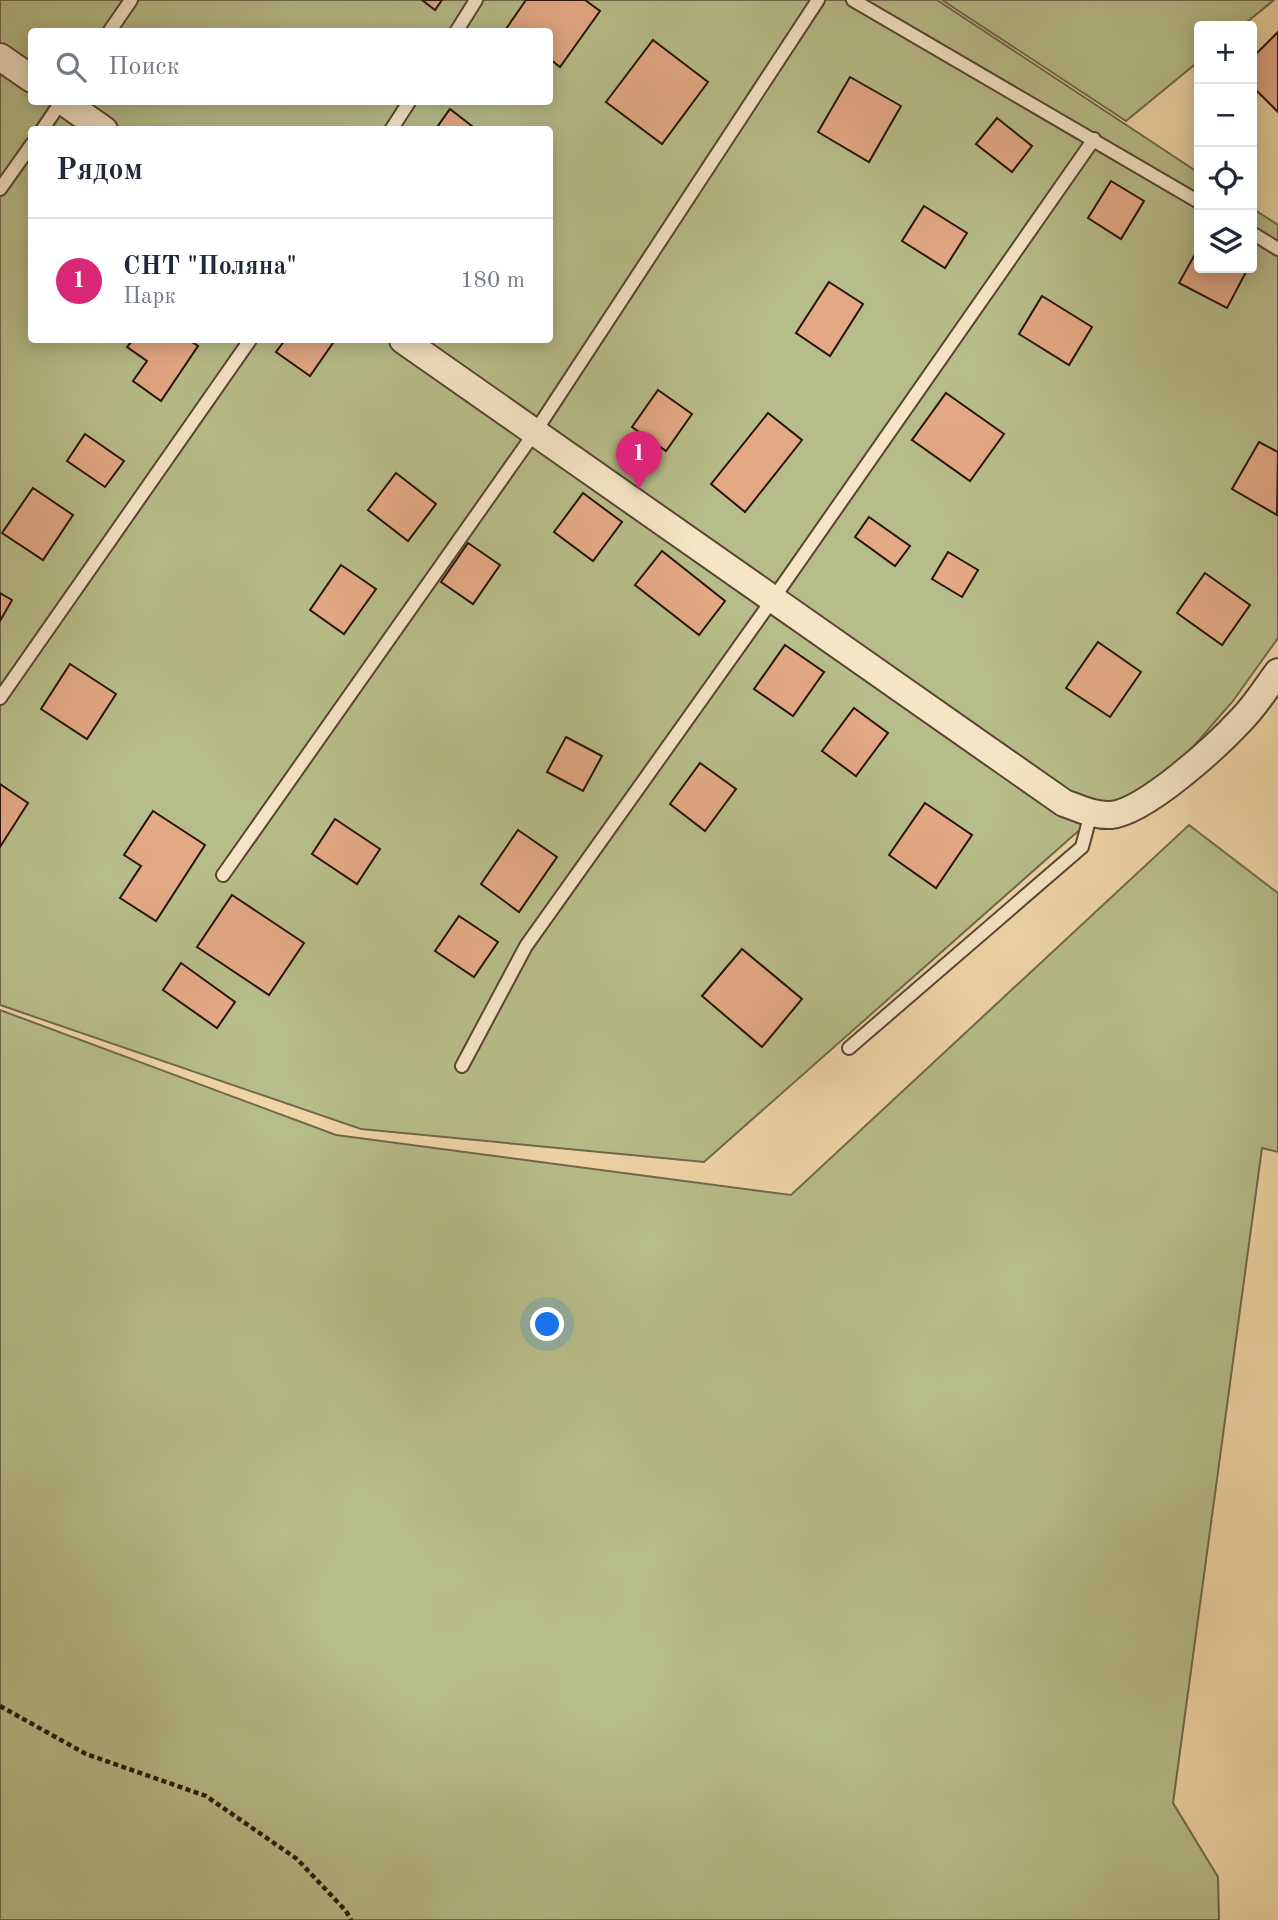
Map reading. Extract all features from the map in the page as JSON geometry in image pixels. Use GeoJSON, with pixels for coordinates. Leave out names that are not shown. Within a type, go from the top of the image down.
{"type":"FeatureCollection","features":[{"type":"Feature","properties":{"kind":"street"},"geometry":{"type":"LineString","coordinates":[[0,57],[28,76]]}},
{"type":"Feature","properties":{"kind":"street"},"geometry":{"type":"LineString","coordinates":[[67,105],[98,126]]}},
{"type":"Feature","properties":{"kind":"street"},"geometry":{"type":"LineString","coordinates":[[407,343],[1064,803],[1091,813],[1111,815],[1133,809],[1170,785],[1242,720],[1278,673]]}},
{"type":"Feature","properties":{"kind":"lane"},"geometry":{"type":"LineString","coordinates":[[112,28],[131,0]]}},
{"type":"Feature","properties":{"kind":"lane"},"geometry":{"type":"LineString","coordinates":[[459,28],[477,0]]}},
{"type":"Feature","properties":{"kind":"lane"},"geometry":{"type":"LineString","coordinates":[[222,875],[534,432],[818,0]]}},
{"type":"Feature","properties":{"kind":"lane"},"geometry":{"type":"LineString","coordinates":[[853,0],[1194,199]]}},
{"type":"Feature","properties":{"kind":"lane"},"geometry":{"type":"LineString","coordinates":[[45,126],[61,105]]}},
{"type":"Feature","properties":{"kind":"lane"},"geometry":{"type":"LineString","coordinates":[[394,126],[407,105]]}},
{"type":"Feature","properties":{"kind":"lane"},"geometry":{"type":"LineString","coordinates":[[462,1066],[526,946],[773,599],[1094,139]]}},
{"type":"Feature","properties":{"kind":"lane"},"geometry":{"type":"LineString","coordinates":[[0,189],[28,150]]}},
{"type":"Feature","properties":{"kind":"lane"},"geometry":{"type":"LineString","coordinates":[[1257,236],[1278,249]]}},
{"type":"Feature","properties":{"kind":"lane"},"geometry":{"type":"LineString","coordinates":[[0,698],[248,343]]}},
{"type":"Feature","properties":{"kind":"lane"},"geometry":{"type":"LineString","coordinates":[[849,1048],[1082,847],[1091,813]]}},
{"type":"Feature","properties":{"kind":"path"},"geometry":{"type":"LineString","coordinates":[[0,1706],[86,1754],[206,1796],[297,1859],[346,1911],[351,1920]]}},
{"type":"Feature","properties":{"kind":"green space"},"geometry":{"type":"Polygon","coordinates":[[[0,0],[937,0],[1194,170],[1194,273],[1257,273],[1257,211],[1278,225],[1278,638],[1233,701],[1165,779],[1110,803],[704,1162],[361,1129],[0,1005],[0,0]]]}},
{"type":"Feature","properties":{"kind":"green space"},"geometry":{"type":"Polygon","coordinates":[[[942,0],[1274,0],[1248,21],[1194,21],[1194,65],[1126,121],[942,0]]]}},
{"type":"Feature","properties":{"kind":"green space"},"geometry":{"type":"Polygon","coordinates":[[[1189,825],[1278,893],[1278,1152],[1262,1148],[1173,1803],[1218,1877],[1219,1920],[0,1920],[0,1010],[336,1135],[791,1195],[1189,825]]]}},
{"type":"Feature","properties":{"kind":"building"},"geometry":{"type":"Polygon","coordinates":[[[422,0],[442,0],[435,10],[422,0]]]}},
{"type":"Feature","properties":{"kind":"building"},"geometry":{"type":"Polygon","coordinates":[[[526,0],[585,0],[600,11],[560,67],[553,61],[553,28],[507,28],[526,0]]]}},
{"type":"Feature","properties":{"kind":"building"},"geometry":{"type":"Polygon","coordinates":[[[1278,32],[1278,112],[1257,91],[1257,53],[1278,32]]]}},
{"type":"Feature","properties":{"kind":"building"},"geometry":{"type":"Polygon","coordinates":[[[653,40],[708,82],[662,144],[606,102],[653,40]]]}},
{"type":"Feature","properties":{"kind":"building"},"geometry":{"type":"Polygon","coordinates":[[[850,77],[901,106],[869,162],[818,132],[850,77]]]}},
{"type":"Feature","properties":{"kind":"building"},"geometry":{"type":"Polygon","coordinates":[[[450,109],[472,126],[438,126],[450,109]]]}},
{"type":"Feature","properties":{"kind":"building"},"geometry":{"type":"Polygon","coordinates":[[[997,118],[1032,146],[1012,172],[976,144],[997,118]]]}},
{"type":"Feature","properties":{"kind":"building"},"geometry":{"type":"Polygon","coordinates":[[[1111,181],[1144,201],[1121,239],[1088,218],[1111,181]]]}},
{"type":"Feature","properties":{"kind":"building"},"geometry":{"type":"Polygon","coordinates":[[[924,206],[967,233],[945,268],[902,241],[924,206]]]}},
{"type":"Feature","properties":{"kind":"building"},"geometry":{"type":"Polygon","coordinates":[[[1194,256],[1194,273],[1245,273],[1227,308],[1179,283],[1194,256]]]}},
{"type":"Feature","properties":{"kind":"building"},"geometry":{"type":"Polygon","coordinates":[[[829,282],[863,304],[830,356],[796,333],[829,282]]]}},
{"type":"Feature","properties":{"kind":"building"},"geometry":{"type":"Polygon","coordinates":[[[1042,296],[1092,327],[1069,365],[1019,334],[1042,296]]]}},
{"type":"Feature","properties":{"kind":"building"},"geometry":{"type":"Polygon","coordinates":[[[130,343],[194,343],[198,346],[161,401],[133,381],[147,361],[127,347],[130,343]]]}},
{"type":"Feature","properties":{"kind":"building"},"geometry":{"type":"Polygon","coordinates":[[[283,343],[333,343],[310,376],[276,352],[283,343]]]}},
{"type":"Feature","properties":{"kind":"building"},"geometry":{"type":"Polygon","coordinates":[[[658,390],[692,414],[666,451],[632,427],[658,390]]]}},
{"type":"Feature","properties":{"kind":"building"},"geometry":{"type":"Polygon","coordinates":[[[946,393],[1004,434],[970,481],[912,440],[946,393]]]}},
{"type":"Feature","properties":{"kind":"building"},"geometry":{"type":"Polygon","coordinates":[[[768,413],[802,440],[745,512],[711,484],[768,413]]]}},
{"type":"Feature","properties":{"kind":"building"},"geometry":{"type":"Polygon","coordinates":[[[85,434],[124,461],[105,487],[67,461],[85,434]]]}},
{"type":"Feature","properties":{"kind":"building"},"geometry":{"type":"Polygon","coordinates":[[[1259,442],[1278,452],[1277,515],[1232,489],[1259,442]]]}},
{"type":"Feature","properties":{"kind":"building"},"geometry":{"type":"Polygon","coordinates":[[[396,473],[436,504],[408,541],[368,510],[396,473]]]}},
{"type":"Feature","properties":{"kind":"building"},"geometry":{"type":"Polygon","coordinates":[[[33,488],[73,515],[43,560],[2,533],[33,488]]]}},
{"type":"Feature","properties":{"kind":"building"},"geometry":{"type":"Polygon","coordinates":[[[583,493],[622,522],[593,561],[554,532],[583,493]]]}},
{"type":"Feature","properties":{"kind":"building"},"geometry":{"type":"Polygon","coordinates":[[[869,517],[910,546],[895,566],[855,537],[869,517]]]}},
{"type":"Feature","properties":{"kind":"building"},"geometry":{"type":"Polygon","coordinates":[[[468,543],[500,565],[473,604],[441,582],[468,543]]]}},
{"type":"Feature","properties":{"kind":"building"},"geometry":{"type":"Polygon","coordinates":[[[662,551],[725,601],[699,635],[635,585],[662,551]]]}},
{"type":"Feature","properties":{"kind":"building"},"geometry":{"type":"Polygon","coordinates":[[[948,552],[978,570],[962,597],[932,579],[948,552]]]}},
{"type":"Feature","properties":{"kind":"building"},"geometry":{"type":"Polygon","coordinates":[[[341,565],[376,589],[344,634],[310,610],[341,565]]]}},
{"type":"Feature","properties":{"kind":"building"},"geometry":{"type":"Polygon","coordinates":[[[1205,573],[1250,605],[1222,645],[1177,613],[1205,573]]]}},
{"type":"Feature","properties":{"kind":"building"},"geometry":{"type":"Polygon","coordinates":[[[0,593],[12,600],[0,621],[0,593]]]}},
{"type":"Feature","properties":{"kind":"building"},"geometry":{"type":"Polygon","coordinates":[[[1098,642],[1141,672],[1110,717],[1066,688],[1098,642]]]}},
{"type":"Feature","properties":{"kind":"building"},"geometry":{"type":"Polygon","coordinates":[[[785,645],[824,672],[793,716],[754,689],[785,645]]]}},
{"type":"Feature","properties":{"kind":"building"},"geometry":{"type":"Polygon","coordinates":[[[70,664],[116,694],[87,739],[41,709],[70,664]]]}},
{"type":"Feature","properties":{"kind":"building"},"geometry":{"type":"Polygon","coordinates":[[[854,708],[888,733],[856,776],[822,751],[854,708]]]}},
{"type":"Feature","properties":{"kind":"building"},"geometry":{"type":"Polygon","coordinates":[[[566,737],[602,756],[583,791],[547,772],[566,737]]]}},
{"type":"Feature","properties":{"kind":"building"},"geometry":{"type":"Polygon","coordinates":[[[700,763],[736,789],[705,831],[670,804],[700,763]]]}},
{"type":"Feature","properties":{"kind":"building"},"geometry":{"type":"Polygon","coordinates":[[[0,784],[28,803],[0,847],[0,784]]]}},
{"type":"Feature","properties":{"kind":"building"},"geometry":{"type":"Polygon","coordinates":[[[925,803],[972,835],[936,888],[889,855],[925,803]]]}},
{"type":"Feature","properties":{"kind":"building"},"geometry":{"type":"Polygon","coordinates":[[[153,811],[205,845],[156,921],[120,898],[141,866],[124,855],[153,811]]]}},
{"type":"Feature","properties":{"kind":"building"},"geometry":{"type":"Polygon","coordinates":[[[335,819],[380,849],[357,884],[312,854],[335,819]]]}},
{"type":"Feature","properties":{"kind":"building"},"geometry":{"type":"Polygon","coordinates":[[[518,830],[557,857],[519,912],[481,884],[518,830]]]}},
{"type":"Feature","properties":{"kind":"building"},"geometry":{"type":"Polygon","coordinates":[[[232,895],[304,943],[269,995],[197,947],[232,895]]]}},
{"type":"Feature","properties":{"kind":"building"},"geometry":{"type":"Polygon","coordinates":[[[459,916],[498,942],[474,977],[435,951],[459,916]]]}},
{"type":"Feature","properties":{"kind":"building"},"geometry":{"type":"Polygon","coordinates":[[[742,949],[802,999],[762,1047],[702,996],[742,949]]]}},
{"type":"Feature","properties":{"kind":"building"},"geometry":{"type":"Polygon","coordinates":[[[181,963],[235,1002],[217,1028],[163,990],[181,963]]]}},
{"type":"Feature","properties":{"kind":"place","name":"СНТ \"Поляна\""},"geometry":{"type":"Point","coordinates":[639,489]}}]}
